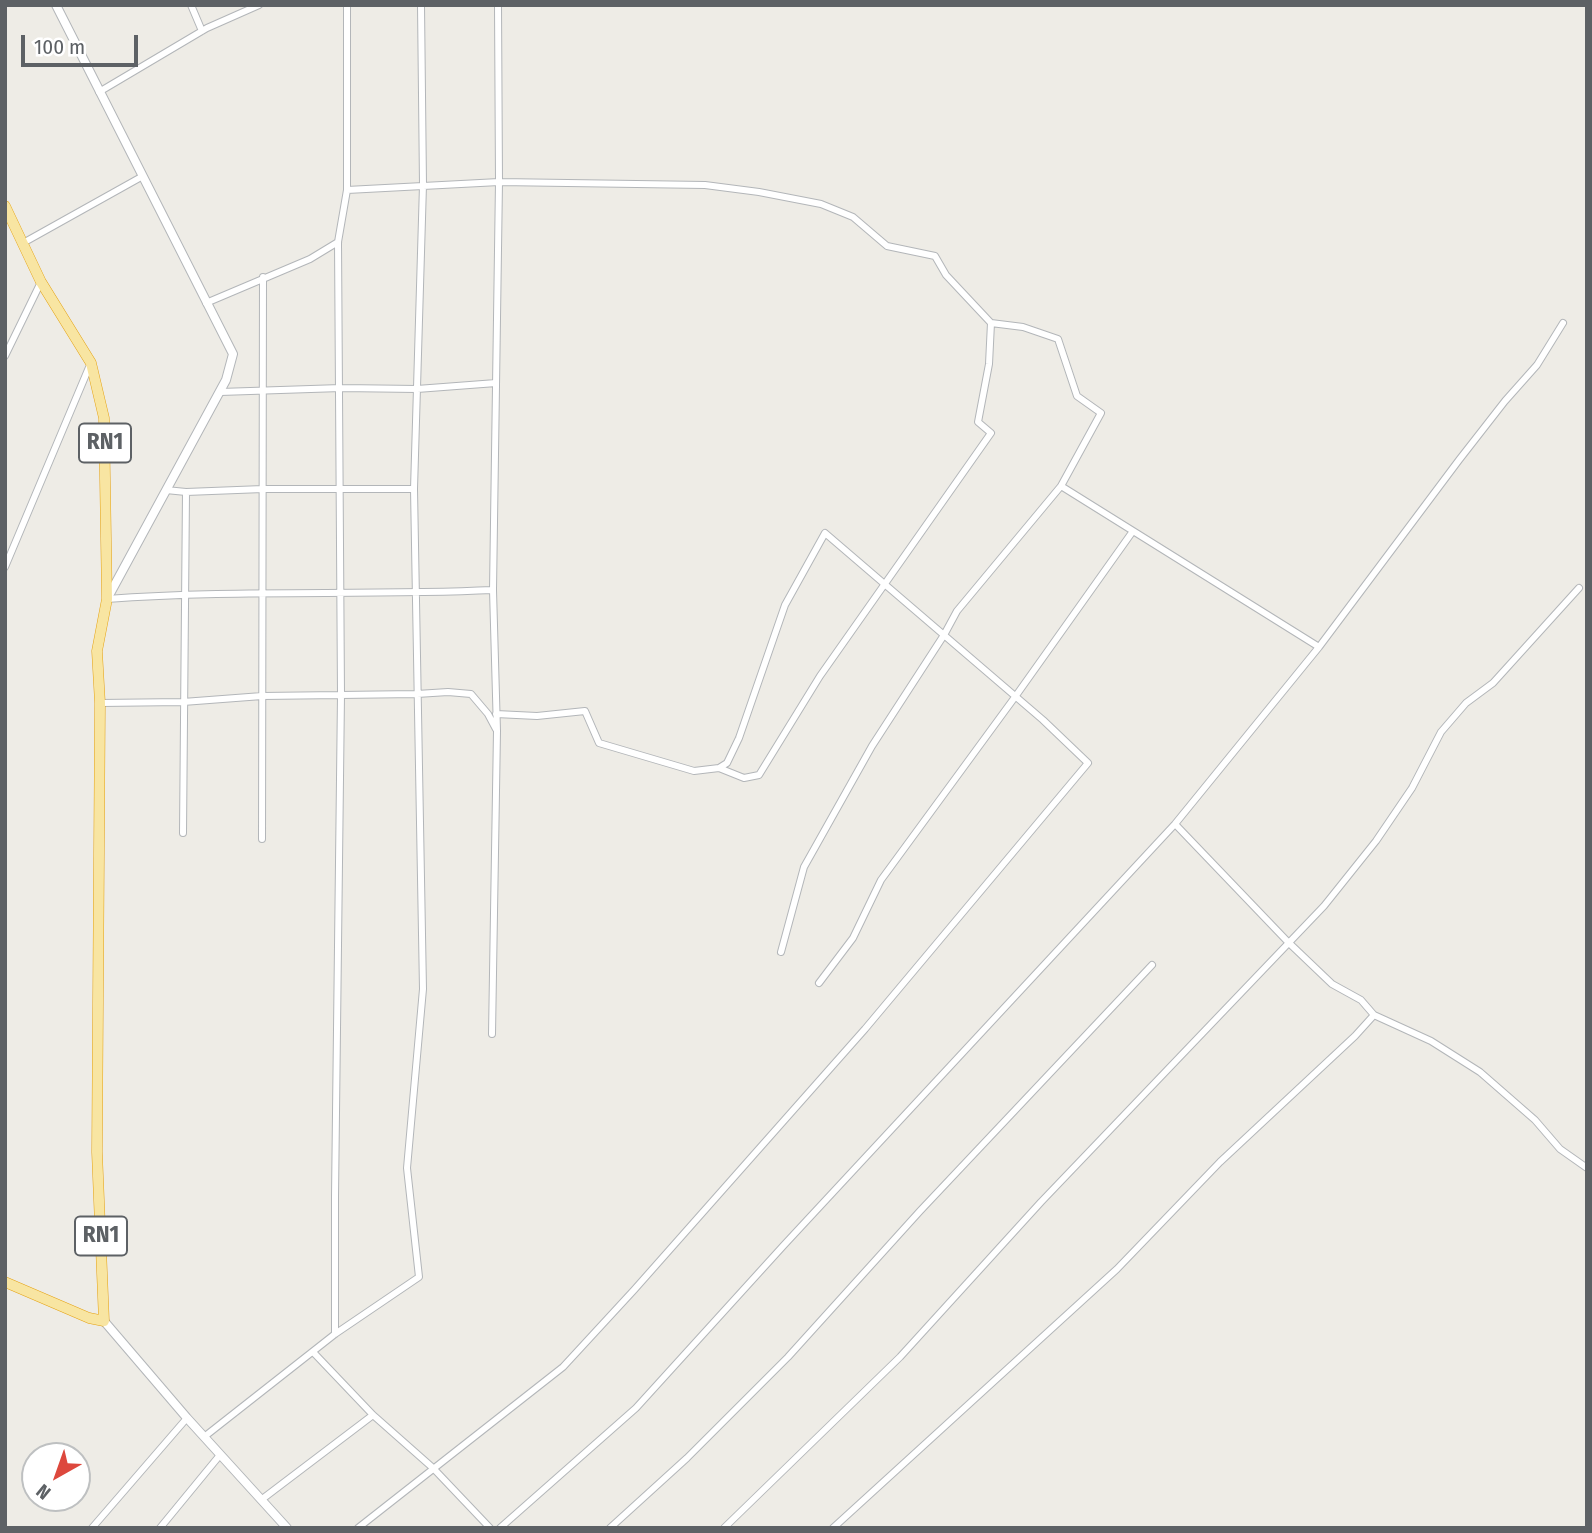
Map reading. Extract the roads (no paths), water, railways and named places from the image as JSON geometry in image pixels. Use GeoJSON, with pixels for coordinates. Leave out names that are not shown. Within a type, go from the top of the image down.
{"type":"FeatureCollection","features":[{"type":"Feature","properties":{"kind":"highway","name":"RN1"},"geometry":{"type":"LineString","coordinates":[[5,206],[40,282],[91,363],[104,418],[107,599],[97,651],[100,703],[97,1152],[104,1321]]}},
{"type":"Feature","properties":{"kind":"highway"},"geometry":{"type":"LineString","coordinates":[[5,1282],[89,1318],[104,1321]]}},
{"type":"Feature","properties":{"kind":"street"},"geometry":{"type":"LineString","coordinates":[[56,5],[233,354],[220,392],[107,599]]}},
{"type":"Feature","properties":{"kind":"street"},"geometry":{"type":"LineString","coordinates":[[191,5],[202,31]]}},
{"type":"Feature","properties":{"kind":"street"},"geometry":{"type":"LineString","coordinates":[[99,92],[202,31],[259,5]]}},
{"type":"Feature","properties":{"kind":"street"},"geometry":{"type":"LineString","coordinates":[[335,1334],[341,695],[338,242],[347,190],[347,5]]}},
{"type":"Feature","properties":{"kind":"street"},"geometry":{"type":"LineString","coordinates":[[204,1437],[335,1334],[419,1277],[407,1168],[423,989],[414,489],[423,185],[421,5]]}},
{"type":"Feature","properties":{"kind":"street"},"geometry":{"type":"LineString","coordinates":[[492,1034],[497,731],[493,590],[499,182],[498,5]]}},
{"type":"Feature","properties":{"kind":"street"},"geometry":{"type":"LineString","coordinates":[[23,243],[143,176]]}},
{"type":"Feature","properties":{"kind":"street"},"geometry":{"type":"LineString","coordinates":[[347,190],[499,182],[705,185],[821,204],[853,217],[887,246],[935,256],[946,275],[991,323],[1023,327],[1058,339],[1077,396],[1101,414],[1061,486],[957,611],[872,746],[804,867],[781,952]]}},
{"type":"Feature","properties":{"kind":"street"},"geometry":{"type":"LineString","coordinates":[[206,303],[310,259],[338,242]]}},
{"type":"Feature","properties":{"kind":"street"},"geometry":{"type":"LineString","coordinates":[[262,839],[263,277]]}},
{"type":"Feature","properties":{"kind":"street"},"geometry":{"type":"LineString","coordinates":[[5,356],[40,282]]}},
{"type":"Feature","properties":{"kind":"street"},"geometry":{"type":"LineString","coordinates":[[719,768],[744,778],[759,775],[820,676],[990,433],[978,422],[989,364],[991,323]]}},
{"type":"Feature","properties":{"kind":"street"},"geometry":{"type":"LineString","coordinates":[[500,1528],[636,1408],[1175,824],[1319,647],[1459,460],[1537,365],[1563,323]]}},
{"type":"Feature","properties":{"kind":"street"},"geometry":{"type":"LineString","coordinates":[[5,567],[91,363]]}},
{"type":"Feature","properties":{"kind":"street"},"geometry":{"type":"LineString","coordinates":[[220,392],[341,388],[417,389],[496,383]]}},
{"type":"Feature","properties":{"kind":"street"},"geometry":{"type":"LineString","coordinates":[[1061,486],[1319,647]]}},
{"type":"Feature","properties":{"kind":"street"},"geometry":{"type":"LineString","coordinates":[[166,490],[414,489]]}},
{"type":"Feature","properties":{"kind":"street"},"geometry":{"type":"LineString","coordinates":[[183,833],[186,492]]}},
{"type":"Feature","properties":{"kind":"street"},"geometry":{"type":"LineString","coordinates":[[819,983],[853,938],[881,880],[1133,531]]}},
{"type":"Feature","properties":{"kind":"street"},"geometry":{"type":"LineString","coordinates":[[358,1528],[563,1367],[865,1029],[1088,763],[825,533],[785,605],[739,738],[727,763],[719,768],[694,771],[599,743],[585,711],[537,716],[496,714]]}},
{"type":"Feature","properties":{"kind":"street"},"geometry":{"type":"LineString","coordinates":[[724,1528],[900,1357],[1041,1202],[1324,906],[1376,841],[1412,788],[1441,732],[1466,703],[1493,683],[1579,588]]}},
{"type":"Feature","properties":{"kind":"street"},"geometry":{"type":"LineString","coordinates":[[107,599],[185,593],[417,594],[493,590]]}},
{"type":"Feature","properties":{"kind":"street"},"geometry":{"type":"LineString","coordinates":[[100,703],[448,691],[471,694],[488,714],[497,731]]}},
{"type":"Feature","properties":{"kind":"street"},"geometry":{"type":"LineString","coordinates":[[1175,824],[1287,942],[1332,984],[1361,1000],[1374,1015],[1431,1041],[1480,1072],[1535,1120],[1560,1149],[1587,1168]]}},
{"type":"Feature","properties":{"kind":"street"},"geometry":{"type":"LineString","coordinates":[[610,1528],[687,1458],[788,1357],[920,1211],[1152,965]]}},
{"type":"Feature","properties":{"kind":"street"},"geometry":{"type":"LineString","coordinates":[[833,1528],[1116,1269],[1220,1162],[1374,1015]]}},
{"type":"Feature","properties":{"kind":"street"},"geometry":{"type":"LineString","coordinates":[[104,1321],[286,1528]]}},
{"type":"Feature","properties":{"kind":"street"},"geometry":{"type":"LineString","coordinates":[[313,1352],[373,1415],[433,1468],[490,1528]]}},
{"type":"Feature","properties":{"kind":"street"},"geometry":{"type":"LineString","coordinates":[[261,1500],[373,1415]]}},
{"type":"Feature","properties":{"kind":"street"},"geometry":{"type":"LineString","coordinates":[[92,1528],[187,1418]]}},
{"type":"Feature","properties":{"kind":"street"},"geometry":{"type":"LineString","coordinates":[[160,1528],[220,1455]]}}]}
